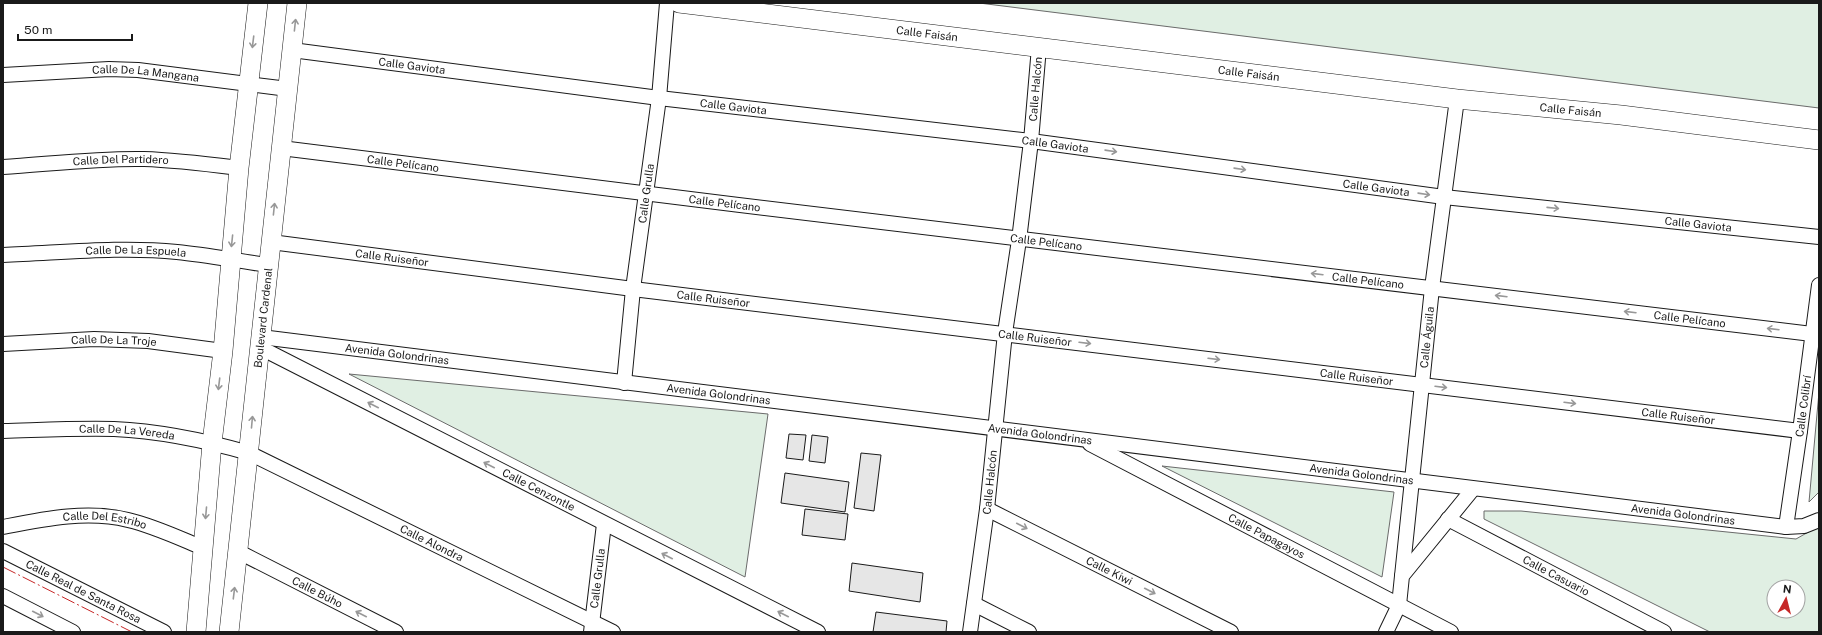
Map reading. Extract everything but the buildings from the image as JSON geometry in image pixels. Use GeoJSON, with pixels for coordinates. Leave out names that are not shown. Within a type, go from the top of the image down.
{"type":"FeatureCollection","features":[{"type":"Feature","properties":{"kind":"street"},"geometry":{"type":"LineString","coordinates":[[196,632],[212,443],[223,351],[239,168],[258,3]]}},
{"type":"Feature","properties":{"kind":"street","name":"Boulevard Cardenal"},"geometry":{"type":"LineString","coordinates":[[229,632],[239,552],[268,265],[297,3]]}},
{"type":"Feature","properties":{"kind":"street","name":"Calle Grulla"},"geometry":{"type":"LineString","coordinates":[[624,383],[633,289],[659,98],[667,3]]}},
{"type":"Feature","properties":{"kind":"street","name":"Calle Faisán"},"geometry":{"type":"LineString","coordinates":[[679,3],[1457,99],[1621,115],[1819,140]]}},
{"type":"Feature","properties":{"kind":"street","name":"Calle Halcón"},"geometry":{"type":"LineString","coordinates":[[970,632],[987,509],[1005,334],[1019,240],[1031,140],[1039,47]]}},
{"type":"Feature","properties":{"kind":"street","name":"Calle Gaviota"},"geometry":{"type":"LineString","coordinates":[[292,50],[659,98],[1031,140],[1444,197],[1819,237]]}},
{"type":"Feature","properties":{"kind":"street","name":"Calle De La Mangana"},"geometry":{"type":"LineString","coordinates":[[3,75],[109,69],[138,70],[288,89]]}},
{"type":"Feature","properties":{"kind":"street","name":"Calle Águila"},"geometry":{"type":"LineString","coordinates":[[1386,632],[1399,606],[1432,288],[1457,99]]}},
{"type":"Feature","properties":{"kind":"street","name":"Calle Pelícano"},"geometry":{"type":"LineString","coordinates":[[281,148],[647,195],[1812,334]]}},
{"type":"Feature","properties":{"kind":"street","name":"Calle Del Partidero"},"geometry":{"type":"LineString","coordinates":[[3,167],[83,161],[144,159],[173,160],[239,168]]}},
{"type":"Feature","properties":{"kind":"street","name":"Calle Ruiseñor"},"geometry":{"type":"LineString","coordinates":[[271,242],[633,289],[1800,431]]}},
{"type":"Feature","properties":{"kind":"street","name":"Calle De La Espuela"},"geometry":{"type":"LineString","coordinates":[[3,255],[145,250],[178,252],[268,265]]}},
{"type":"Feature","properties":{"kind":"street","name":"Calle Colibrí"},"geometry":{"type":"LineString","coordinates":[[1786,528],[1819,285]]}},
{"type":"Feature","properties":{"kind":"street","name":"Calle De La Troje"},"geometry":{"type":"LineString","coordinates":[[3,344],[94,339],[148,341],[223,351]]}},
{"type":"Feature","properties":{"kind":"street","name":"Avenida Golondrinas"},"geometry":{"type":"LineString","coordinates":[[260,342],[624,383],[1786,528],[1804,526],[1819,520]]}},
{"type":"Feature","properties":{"kind":"street","name":"Calle Cenzontle"},"geometry":{"type":"LineString","coordinates":[[260,342],[604,524],[818,632]]}},
{"type":"Feature","properties":{"kind":"street","name":"Calle De La Vereda"},"geometry":{"type":"LineString","coordinates":[[3,431],[114,429],[212,443],[249,453]]}},
{"type":"Feature","properties":{"kind":"street","name":"Calle Papagayos"},"geometry":{"type":"LineString","coordinates":[[1083,440],[1451,632]]}},
{"type":"Feature","properties":{"kind":"street","name":"Calle Alondra"},"geometry":{"type":"LineString","coordinates":[[249,453],[591,626],[613,632]]}},
{"type":"Feature","properties":{"kind":"street"},"geometry":{"type":"LineString","coordinates":[[1402,576],[1473,489]]}},
{"type":"Feature","properties":{"kind":"street","name":"Calle Kiwi"},"geometry":{"type":"LineString","coordinates":[[987,509],[1231,632]]}},
{"type":"Feature","properties":{"kind":"street","name":"Calle Del Estribo"},"geometry":{"type":"LineString","coordinates":[[3,527],[68,516],[111,517],[155,528],[203,548]]}},
{"type":"Feature","properties":{"kind":"street","name":"Calle Casuario"},"geometry":{"type":"LineString","coordinates":[[1448,519],[1664,632]]}},
{"type":"Feature","properties":{"kind":"street","name":"Calle Grulla"},"geometry":{"type":"LineString","coordinates":[[591,626],[604,524]]}},
{"type":"Feature","properties":{"kind":"street","name":"Calle Real de Santa Rosa"},"geometry":{"type":"LineString","coordinates":[[3,551],[164,632]]}},
{"type":"Feature","properties":{"kind":"street","name":"Calle Búho"},"geometry":{"type":"LineString","coordinates":[[239,552],[396,632]]}},
{"type":"Feature","properties":{"kind":"street"},"geometry":{"type":"LineString","coordinates":[[3,596],[73,632]]}},
{"type":"Feature","properties":{"kind":"street"},"geometry":{"type":"LineString","coordinates":[[974,604],[1029,632]]}},
{"type":"Feature","properties":{"kind":"green space"},"geometry":{"type":"Polygon","coordinates":[[[979,3],[1819,3],[1819,108],[979,3]]]}},
{"type":"Feature","properties":{"kind":"green space"},"geometry":{"type":"Polygon","coordinates":[[[349,374],[768,414],[745,577],[349,374]]]}},
{"type":"Feature","properties":{"kind":"green space"},"geometry":{"type":"Polygon","coordinates":[[[1819,392],[1819,492],[1809,502],[1819,392]]]}},
{"type":"Feature","properties":{"kind":"green space"},"geometry":{"type":"Polygon","coordinates":[[[1162,466],[1394,492],[1382,577],[1162,466]]]}},
{"type":"Feature","properties":{"kind":"green space"},"geometry":{"type":"Polygon","coordinates":[[[1484,511],[1521,511],[1796,539],[1819,526],[1819,632],[1710,632],[1484,519],[1484,511]]]}},
{"type":"Feature","properties":{"kind":"power"},"geometry":{"type":"LineString","coordinates":[[3,567],[132,632]]}}]}
